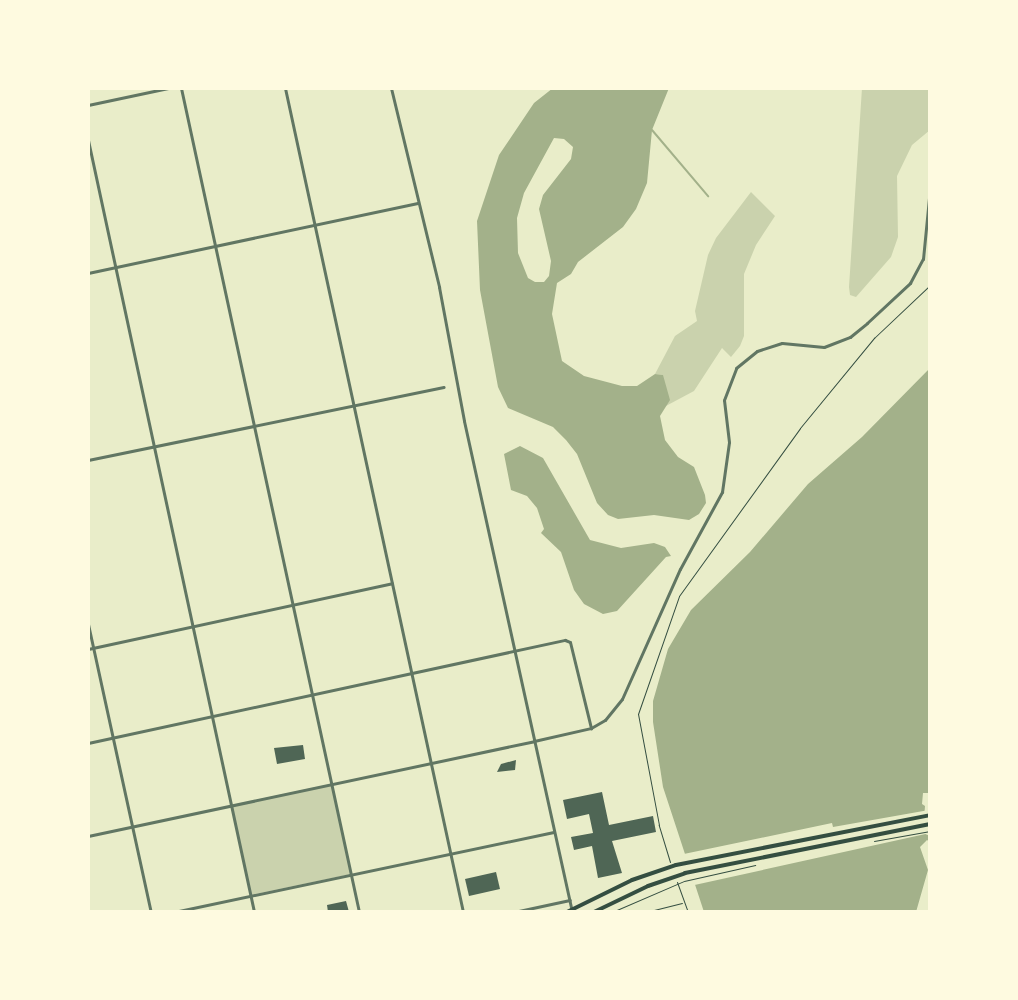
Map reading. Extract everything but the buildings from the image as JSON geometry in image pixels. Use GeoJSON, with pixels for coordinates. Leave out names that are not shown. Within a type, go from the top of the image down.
{"type":"FeatureCollection","features":[{"type":"Feature","properties":{"kind":"highway"},"geometry":{"type":"LineString","coordinates":[[570,912],[632,880],[676,865],[930,815]]}},
{"type":"Feature","properties":{"kind":"highway"},"geometry":{"type":"LineString","coordinates":[[594,912],[648,886],[685,873],[930,824]]}},
{"type":"Feature","properties":{"kind":"street"},"geometry":{"type":"LineString","coordinates":[[88,105],[168,88]]}},
{"type":"Feature","properties":{"kind":"street"},"geometry":{"type":"LineString","coordinates":[[181,88],[359,912]]}},
{"type":"Feature","properties":{"kind":"street"},"geometry":{"type":"LineString","coordinates":[[285,88],[465,912],[514,912],[570,900]]}},
{"type":"Feature","properties":{"kind":"street"},"geometry":{"type":"LineString","coordinates":[[391,88],[439,287],[514,650],[570,900],[570,912]]}},
{"type":"Feature","properties":{"kind":"street"},"geometry":{"type":"LineString","coordinates":[[88,140],[254,912]]}},
{"type":"Feature","properties":{"kind":"street"},"geometry":{"type":"LineString","coordinates":[[88,836],[591,728],[615,712],[680,569],[722,492],[729,442],[724,400],[736,368],[757,351],[782,343],[824,347],[839,342],[878,313],[910,283],[923,259],[930,188]]}},
{"type":"Feature","properties":{"kind":"street"},"geometry":{"type":"LineString","coordinates":[[88,273],[418,203]]}},
{"type":"Feature","properties":{"kind":"street"},"geometry":{"type":"LineString","coordinates":[[88,460],[444,387]]}},
{"type":"Feature","properties":{"kind":"street"},"geometry":{"type":"LineString","coordinates":[[91,648],[392,583]]}},
{"type":"Feature","properties":{"kind":"street"},"geometry":{"type":"LineString","coordinates":[[88,624],[151,912]]}},
{"type":"Feature","properties":{"kind":"street"},"geometry":{"type":"LineString","coordinates":[[88,743],[565,640],[570,642],[591,728]]}},
{"type":"Feature","properties":{"kind":"street"},"geometry":{"type":"LineString","coordinates":[[174,912],[554,832]]}},
{"type":"Feature","properties":{"kind":"path"},"geometry":{"type":"LineString","coordinates":[[671,867],[659,825],[638,714],[679,596],[800,428],[868,345],[930,285]]}},
{"type":"Feature","properties":{"kind":"path"},"geometry":{"type":"LineString","coordinates":[[862,844],[930,831]]}},
{"type":"Feature","properties":{"kind":"path"},"geometry":{"type":"LineString","coordinates":[[612,912],[684,881],[760,864]]}},
{"type":"Feature","properties":{"kind":"path"},"geometry":{"type":"LineString","coordinates":[[676,879],[688,912]]}},
{"type":"Feature","properties":{"kind":"path"},"geometry":{"type":"LineString","coordinates":[[646,912],[684,902]]}},
{"type":"Feature","properties":{"kind":"shaded area"},"geometry":{"type":"Polygon","coordinates":[[[553,88],[669,88],[652,130],[647,183],[636,209],[623,227],[578,262],[571,274],[557,283],[552,314],[562,361],[584,376],[622,386],[637,386],[655,374],[663,375],[670,400],[660,416],[665,440],[678,457],[694,467],[705,495],[706,503],[699,514],[689,520],[654,515],[618,519],[608,515],[597,503],[577,454],[566,440],[553,427],[508,408],[498,387],[480,290],[477,221],[499,155],[534,103],[553,88]],[[554,138],[524,193],[517,218],[518,253],[528,278],[535,282],[544,282],[549,276],[551,261],[539,209],[543,195],[571,159],[573,147],[564,139],[554,138]]]}},
{"type":"Feature","properties":{"kind":"shaded area"},"geometry":{"type":"Polygon","coordinates":[[[862,88],[930,88],[930,130],[912,145],[897,176],[898,237],[891,257],[856,297],[850,295],[849,287],[862,88]]]}},
{"type":"Feature","properties":{"kind":"shaded area"},"geometry":{"type":"Polygon","coordinates":[[[751,192],[775,216],[756,245],[744,274],[744,336],[740,346],[731,357],[722,348],[694,391],[664,407],[663,375],[655,374],[675,336],[697,321],[695,311],[708,255],[716,238],[751,192]]]}},
{"type":"Feature","properties":{"kind":"shaded area"},"geometry":{"type":"Polygon","coordinates":[[[930,368],[930,793],[923,793],[922,804],[925,806],[923,833],[930,836],[930,842],[927,840],[920,847],[928,870],[916,912],[704,912],[663,787],[653,722],[653,701],[668,649],[691,610],[750,552],[808,484],[862,437],[930,368]]]}},
{"type":"Feature","properties":{"kind":"shaded area"},"geometry":{"type":"Polygon","coordinates":[[[520,446],[543,458],[590,540],[621,548],[654,543],[665,547],[671,556],[666,557],[617,611],[603,614],[584,604],[574,590],[561,552],[541,533],[544,529],[537,508],[527,496],[511,490],[504,454],[520,446]]]}},
{"type":"Feature","properties":{"kind":"shaded area"},"geometry":{"type":"Polygon","coordinates":[[[331,784],[351,874],[251,895],[232,805],[331,784]]]}},
{"type":"Feature","properties":{"kind":"pier"},"geometry":{"type":"Polygon","coordinates":[[[929,810],[930,833],[690,886],[679,855],[832,823],[833,827],[929,810]]]}},
{"type":"Feature","properties":{"kind":"waterway"},"geometry":{"type":"LineString","coordinates":[[652,130],[708,196]]}}]}
